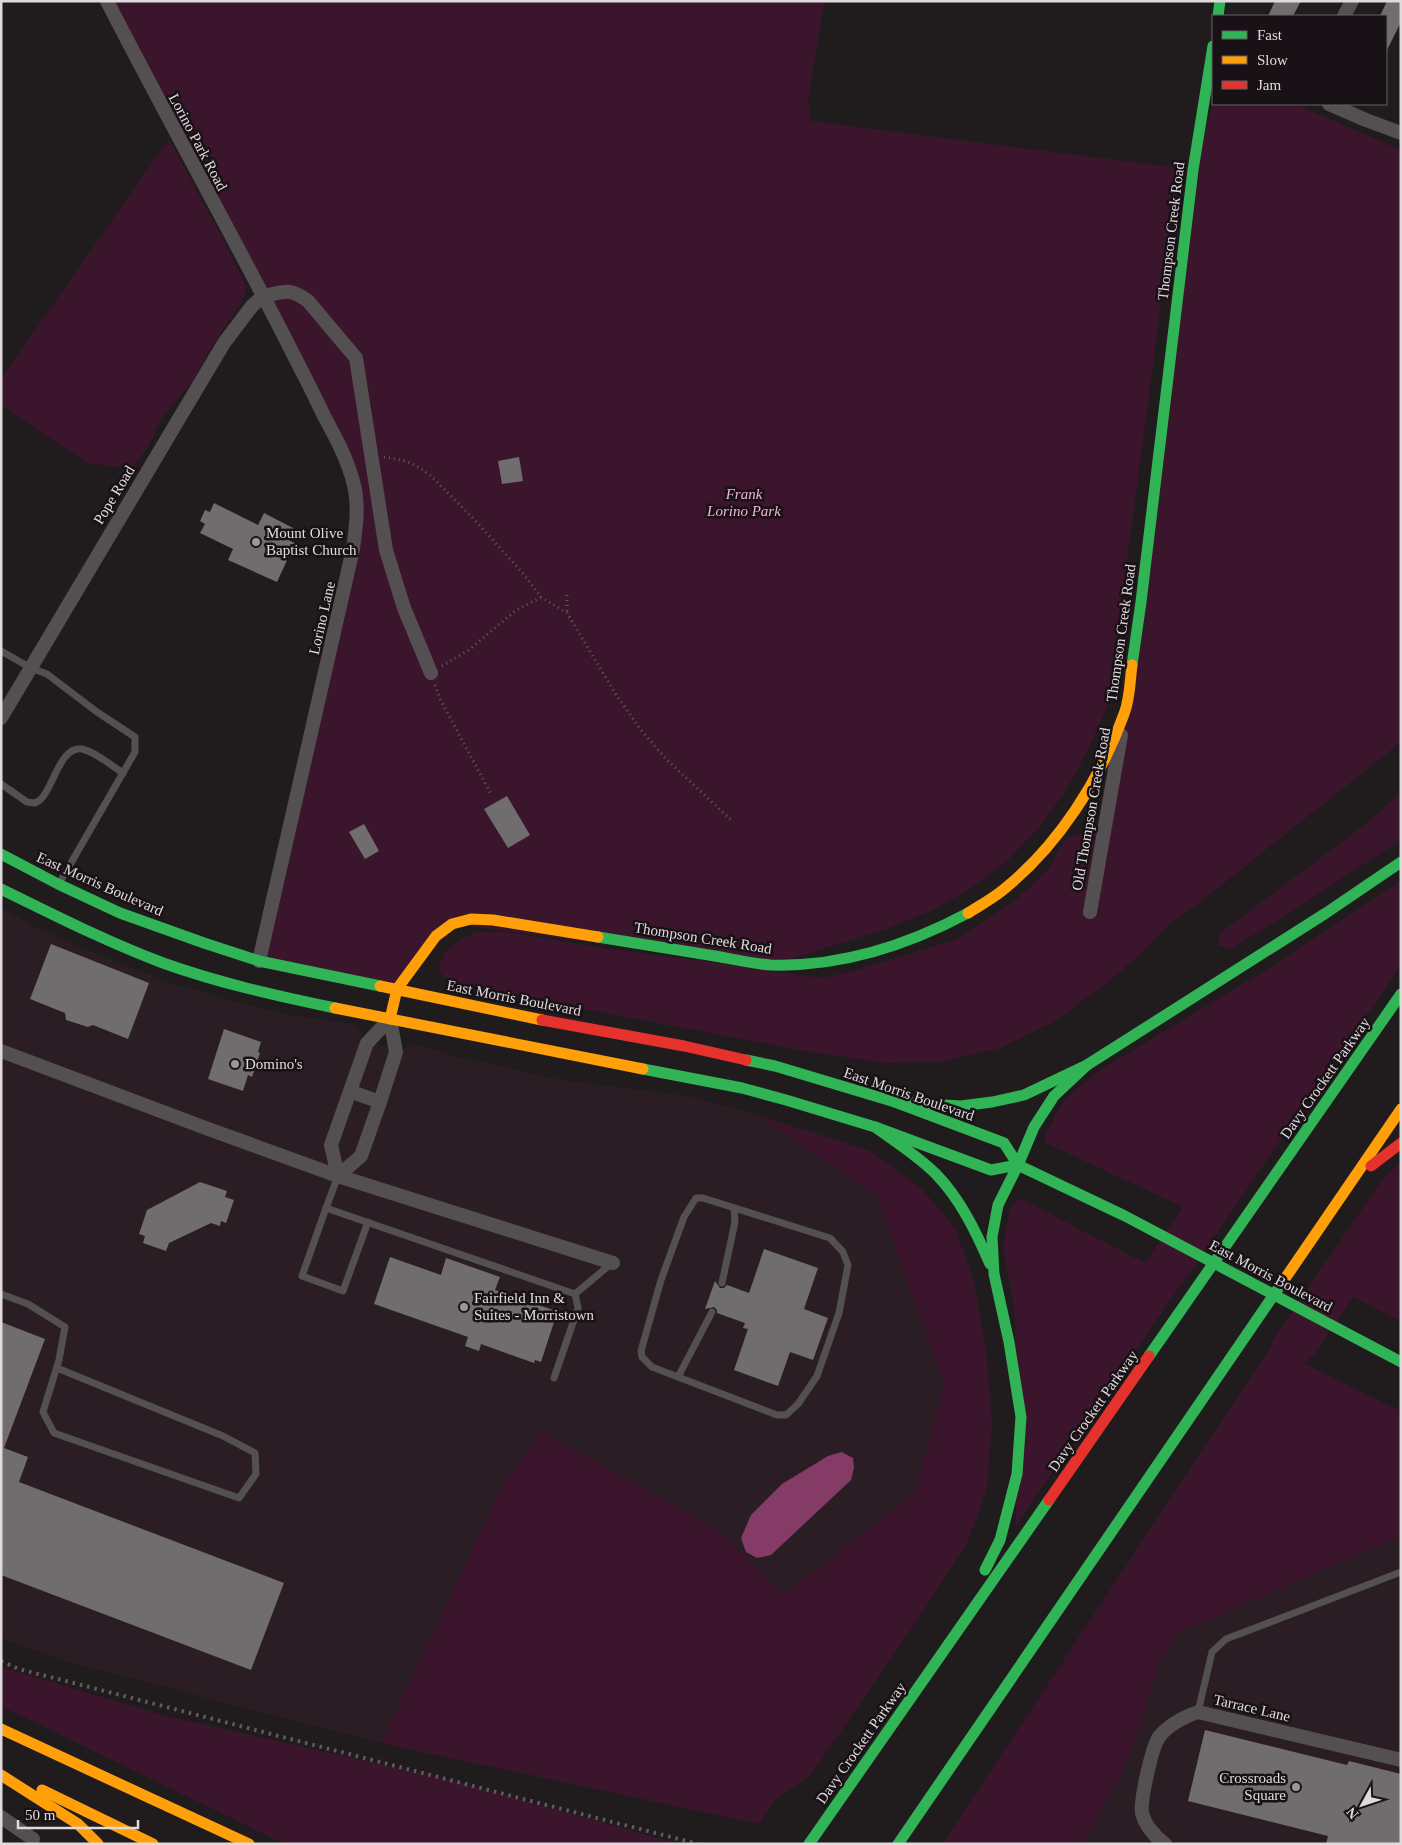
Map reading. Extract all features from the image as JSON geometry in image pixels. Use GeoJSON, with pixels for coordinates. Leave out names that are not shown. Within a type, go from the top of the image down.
{"type":"FeatureCollection","features":[{"type":"Feature","properties":{"kind":"main road"},"geometry":{"type":"LineString","coordinates":[[1218,15],[1220,1]]}},
{"type":"Feature","properties":{"kind":"main road","name":"Thompson Creek Road"},"geometry":{"type":"LineString","coordinates":[[397,989],[436,936],[452,924],[470,919],[525,925],[770,965],[824,963],[850,958],[939,928],[969,912],[1002,891],[1029,867],[1050,843],[1079,804],[1096,775],[1125,712],[1142,592],[1193,170],[1212,52]]}},
{"type":"Feature","properties":{"kind":"main road","name":"East Morris Boulevard"},"geometry":{"type":"LineString","coordinates":[[1,854],[58,884],[120,913],[259,961],[303,972],[397,989],[749,1060],[895,1102],[1004,1143],[1018,1165],[1091,1199],[1163,1236],[1401,1362]]}},
{"type":"Feature","properties":{"kind":"main road"},"geometry":{"type":"LineString","coordinates":[[895,1102],[961,1106],[1007,1100],[1024,1095],[1087,1065],[1326,913],[1401,862]]}},
{"type":"Feature","properties":{"kind":"main road"},"geometry":{"type":"LineString","coordinates":[[1,889],[104,939],[164,963],[198,975],[264,993],[518,1046],[742,1088],[802,1104],[875,1127],[991,1170],[1018,1165]]}},
{"type":"Feature","properties":{"kind":"main road"},"geometry":{"type":"LineString","coordinates":[[390,1019],[397,989]]}},
{"type":"Feature","properties":{"kind":"main road","name":"Davy Crockett Parkway"},"geometry":{"type":"LineString","coordinates":[[810,1844],[1401,994]]}},
{"type":"Feature","properties":{"kind":"main road"},"geometry":{"type":"LineString","coordinates":[[938,1658],[1000,1540],[1017,1474],[1022,1417],[1009,1342],[994,1274],[992,1237],[998,1205],[1034,1127],[1054,1096],[1087,1065]]}},
{"type":"Feature","properties":{"kind":"main road"},"geometry":{"type":"LineString","coordinates":[[898,1844],[1401,1109]]}},
{"type":"Feature","properties":{"kind":"main road"},"geometry":{"type":"LineString","coordinates":[[875,1127],[909,1151],[948,1188],[959,1202],[979,1238],[994,1274]]}},
{"type":"Feature","properties":{"kind":"main road"},"geometry":{"type":"LineString","coordinates":[[1350,1184],[1401,1143]]}},
{"type":"Feature","properties":{"kind":"main road"},"geometry":{"type":"LineString","coordinates":[[1,1729],[249,1844]]}},
{"type":"Feature","properties":{"kind":"main road"},"geometry":{"type":"LineString","coordinates":[[1,1770],[153,1844]]}},
{"type":"Feature","properties":{"kind":"main road"},"geometry":{"type":"LineString","coordinates":[[1,1775],[78,1824],[98,1844]]}},
{"type":"Feature","properties":{"kind":"street","name":"Lorino Park Road"},"geometry":{"type":"LineString","coordinates":[[107,1],[175,134],[263,296]]}},
{"type":"Feature","properties":{"kind":"street"},"geometry":{"type":"LineString","coordinates":[[1345,15],[1352,1]]}},
{"type":"Feature","properties":{"kind":"street"},"geometry":{"type":"LineString","coordinates":[[1331,105],[1401,134]]}},
{"type":"Feature","properties":{"kind":"street"},"geometry":{"type":"LineString","coordinates":[[263,296],[290,291],[299,294],[308,301],[356,358],[386,550],[404,608],[431,674]]}},
{"type":"Feature","properties":{"kind":"street","name":"Pope Road"},"geometry":{"type":"LineString","coordinates":[[1,718],[224,343],[252,306],[263,296]]}},
{"type":"Feature","properties":{"kind":"street","name":"Lorino Lane"},"geometry":{"type":"LineString","coordinates":[[259,961],[341,608],[353,549],[356,521],[354,488],[346,461],[263,296]]}},
{"type":"Feature","properties":{"kind":"street","name":"Old Thompson Creek Road"},"geometry":{"type":"LineString","coordinates":[[1090,912],[1125,712]]}},
{"type":"Feature","properties":{"kind":"street"},"geometry":{"type":"LineString","coordinates":[[338,1176],[331,1145],[352,1092],[368,1043],[390,1019]]}},
{"type":"Feature","properties":{"kind":"street"},"geometry":{"type":"LineString","coordinates":[[338,1176],[361,1156],[380,1102],[396,1052],[390,1019]]}},
{"type":"Feature","properties":{"kind":"street"},"geometry":{"type":"LineString","coordinates":[[1,1051],[338,1176],[613,1263]]}},
{"type":"Feature","properties":{"kind":"street"},"geometry":{"type":"LineString","coordinates":[[352,1092],[380,1102]]}},
{"type":"Feature","properties":{"kind":"street","name":"Tarrace Lane"},"geometry":{"type":"LineString","coordinates":[[1165,1844],[1148,1827],[1142,1814],[1142,1803],[1151,1759],[1159,1738],[1170,1726],[1198,1712],[1401,1760]]}},
{"type":"Feature","properties":{"kind":"street"},"geometry":{"type":"LineString","coordinates":[[1,1817],[33,1839]]}},
{"type":"Feature","properties":{"kind":"lane"},"geometry":{"type":"LineString","coordinates":[[1,651],[31,668],[47,674],[97,712],[135,737],[135,752],[58,884]]}},
{"type":"Feature","properties":{"kind":"lane"},"geometry":{"type":"LineString","coordinates":[[1,784],[27,802],[34,803],[42,798],[65,757],[72,751],[81,749],[123,773]]}},
{"type":"Feature","properties":{"kind":"lane"},"geometry":{"type":"LineString","coordinates":[[338,1176],[302,1276],[344,1291],[368,1222]]}},
{"type":"Feature","properties":{"kind":"lane"},"geometry":{"type":"LineString","coordinates":[[696,1198],[703,1198],[734,1208],[830,1238],[843,1252],[848,1265],[839,1313],[817,1376],[798,1404],[786,1415],[777,1415],[652,1367],[642,1357],[641,1351],[661,1280],[684,1216],[696,1198]]}},
{"type":"Feature","properties":{"kind":"lane"},"geometry":{"type":"LineString","coordinates":[[326,1208],[575,1294]]}},
{"type":"Feature","properties":{"kind":"lane"},"geometry":{"type":"LineString","coordinates":[[722,1284],[734,1222],[734,1208]]}},
{"type":"Feature","properties":{"kind":"lane"},"geometry":{"type":"LineString","coordinates":[[575,1294],[613,1263]]}},
{"type":"Feature","properties":{"kind":"lane"},"geometry":{"type":"LineString","coordinates":[[1,1294],[28,1304],[65,1327],[57,1368],[43,1412],[54,1433],[239,1498],[256,1474],[255,1453],[223,1436],[57,1368]]}},
{"type":"Feature","properties":{"kind":"lane"},"geometry":{"type":"LineString","coordinates":[[554,1378],[578,1308],[575,1294]]}},
{"type":"Feature","properties":{"kind":"lane"},"geometry":{"type":"LineString","coordinates":[[678,1377],[712,1312]]}},
{"type":"Feature","properties":{"kind":"lane"},"geometry":{"type":"LineString","coordinates":[[1198,1712],[1212,1652],[1226,1639],[1401,1572]]}},
{"type":"Feature","properties":{"kind":"path"},"geometry":{"type":"LineString","coordinates":[[371,454],[406,461],[430,476],[471,516],[528,579],[541,597],[567,613],[586,641],[615,693],[641,730],[666,759],[731,820]]}},
{"type":"Feature","properties":{"kind":"path"},"geometry":{"type":"LineString","coordinates":[[567,595],[567,613]]}},
{"type":"Feature","properties":{"kind":"path"},"geometry":{"type":"LineString","coordinates":[[491,794],[441,701],[431,674],[470,649],[515,611],[541,597]]}},
{"type":"Feature","properties":{"kind":"shaded area"},"geometry":{"type":"Polygon","coordinates":[[[1,908],[33,926],[79,947],[171,983],[259,1008],[291,1015],[353,1024],[362,1035],[361,1041],[404,1051],[408,1045],[414,1044],[455,1056],[561,1080],[693,1097],[754,1114],[877,1196],[944,1385],[914,1493],[783,1595],[719,1530],[504,1482],[381,1743],[68,1662],[1,1638],[1,908]]]}},
{"type":"Feature","properties":{"kind":"shaded area"},"geometry":{"type":"Polygon","coordinates":[[[842,1452],[853,1458],[854,1468],[851,1480],[771,1555],[757,1558],[746,1552],[741,1538],[751,1515],[782,1484],[828,1456],[842,1452]]]}},
{"type":"Feature","properties":{"kind":"shaded area","name":"Crossroads Square"},"geometry":{"type":"Polygon","coordinates":[[[1401,1536],[1401,1844],[1083,1844],[1141,1724],[1158,1667],[1176,1634],[1401,1536]]]}},
{"type":"Feature","properties":{"kind":"green space","name":"Frank Lorino Park"},"geometry":{"type":"Polygon","coordinates":[[[107,1],[824,1],[808,102],[811,121],[1179,168],[1108,704],[1086,754],[1065,792],[1036,831],[1006,862],[966,891],[933,910],[883,930],[770,965],[452,924],[397,989],[259,961],[341,608],[354,488],[107,1]]]}},
{"type":"Feature","properties":{"kind":"green space"},"geometry":{"type":"Polygon","coordinates":[[[1213,105],[1297,105],[1401,150],[1401,742],[1203,900],[1171,923],[1143,952],[1103,986],[1055,1021],[1000,1048],[941,1062],[885,1063],[805,1051],[474,988],[443,977],[438,968],[445,952],[462,938],[477,932],[506,932],[608,949],[821,978],[851,972],[957,939],[1011,904],[1047,871],[1066,838],[1086,832],[1108,832],[1193,170],[1213,105]]]}},
{"type":"Feature","properties":{"kind":"green space"},"geometry":{"type":"Polygon","coordinates":[[[169,139],[247,288],[241,303],[212,346],[192,381],[161,419],[149,445],[132,469],[87,463],[1,405],[1,379],[169,139]]]}},
{"type":"Feature","properties":{"kind":"green space"},"geometry":{"type":"Polygon","coordinates":[[[1401,792],[1401,839],[1398,842],[1231,949],[1218,945],[1220,933],[1367,823],[1401,792]]]}},
{"type":"Feature","properties":{"kind":"green space"},"geometry":{"type":"Polygon","coordinates":[[[1401,881],[1401,965],[1016,1525],[1015,1313],[1003,1247],[1011,1205],[1021,1199],[1145,1263],[1183,1207],[1046,1143],[1044,1138],[1061,1105],[1075,1090],[1102,1069],[1261,973],[1401,881]]]}},
{"type":"Feature","properties":{"kind":"green space"},"geometry":{"type":"Polygon","coordinates":[[[754,1114],[870,1151],[922,1189],[955,1228],[973,1279],[986,1347],[992,1422],[987,1488],[968,1541],[916,1622],[810,1776],[775,1800],[759,1824],[381,1743],[504,1482],[542,1432],[719,1530],[783,1595],[914,1493],[944,1385],[877,1196],[754,1114]]]}},
{"type":"Feature","properties":{"kind":"green space"},"geometry":{"type":"Polygon","coordinates":[[[1401,1162],[1401,1321],[1353,1297],[1315,1353],[1305,1364],[1401,1411],[1401,1536],[1176,1634],[1158,1667],[1141,1724],[1121,1774],[1083,1844],[942,1844],[1271,1347],[1273,1340],[1374,1192],[1393,1168],[1401,1162]]]}},
{"type":"Feature","properties":{"kind":"green space"},"geometry":{"type":"Polygon","coordinates":[[[1,1667],[166,1716],[451,1780],[680,1844],[285,1844],[1,1706],[1,1667]]]}},
{"type":"Feature","properties":{"kind":"building"},"geometry":{"type":"Polygon","coordinates":[[[1275,1],[1301,1],[1294,15],[1268,15],[1275,1]]]}},
{"type":"Feature","properties":{"kind":"building"},"geometry":{"type":"Polygon","coordinates":[[[1387,1],[1401,1],[1401,22],[1387,50],[1387,15],[1380,15],[1387,1]]]}},
{"type":"Feature","properties":{"kind":"building"},"geometry":{"type":"Polygon","coordinates":[[[519,457],[523,481],[502,484],[498,461],[519,457]]]}},
{"type":"Feature","properties":{"kind":"building","name":"Mount Olive Baptist Church"},"geometry":{"type":"Polygon","coordinates":[[[214,503],[258,525],[264,513],[295,529],[290,541],[295,543],[277,582],[228,560],[233,549],[200,533],[205,524],[200,521],[205,510],[210,512],[214,503]]]}},
{"type":"Feature","properties":{"kind":"building"},"geometry":{"type":"Polygon","coordinates":[[[507,796],[530,835],[508,848],[484,809],[507,796]]]}},
{"type":"Feature","properties":{"kind":"building"},"geometry":{"type":"Polygon","coordinates":[[[364,824],[379,851],[365,859],[349,832],[364,824]]]}},
{"type":"Feature","properties":{"kind":"building"},"geometry":{"type":"Polygon","coordinates":[[[51,944],[149,983],[128,1039],[93,1025],[88,1027],[66,1020],[65,1013],[30,999],[51,944]]]}},
{"type":"Feature","properties":{"kind":"building","name":"Domino's"},"geometry":{"type":"Polygon","coordinates":[[[224,1029],[261,1042],[258,1052],[260,1053],[252,1077],[248,1075],[243,1091],[208,1079],[224,1029]]]}},
{"type":"Feature","properties":{"kind":"building"},"geometry":{"type":"Polygon","coordinates":[[[200,1182],[227,1191],[225,1197],[234,1200],[226,1223],[221,1221],[220,1226],[211,1223],[169,1243],[166,1251],[143,1243],[145,1236],[139,1234],[147,1210],[200,1182]]]}},
{"type":"Feature","properties":{"kind":"building"},"geometry":{"type":"Polygon","coordinates":[[[764,1249],[818,1268],[804,1309],[828,1318],[813,1360],[790,1352],[778,1386],[734,1370],[748,1329],[743,1328],[745,1323],[717,1313],[714,1307],[705,1309],[715,1281],[720,1288],[724,1288],[727,1285],[749,1293],[764,1249]]]}},
{"type":"Feature","properties":{"kind":"building","name":"Fairfield Inn & Suites - Morristown"},"geometry":{"type":"Polygon","coordinates":[[[390,1257],[441,1275],[446,1258],[500,1277],[495,1290],[553,1310],[550,1321],[554,1322],[541,1362],[535,1360],[534,1363],[481,1344],[479,1351],[465,1346],[468,1337],[374,1304],[390,1257]]]}},
{"type":"Feature","properties":{"kind":"building"},"geometry":{"type":"Polygon","coordinates":[[[1,1322],[45,1339],[4,1448],[28,1457],[19,1482],[284,1583],[251,1670],[1,1575],[1,1322]]]}},
{"type":"Feature","properties":{"kind":"building","name":"Crossroads Square"},"geometry":{"type":"Polygon","coordinates":[[[1205,1730],[1347,1765],[1349,1761],[1401,1774],[1401,1844],[1326,1844],[1328,1836],[1188,1801],[1205,1730]]]}},
{"type":"Feature","properties":{"kind":"railway"},"geometry":{"type":"LineString","coordinates":[[1,1661],[19,1669],[698,1844]]}},
{"type":"Feature","properties":{"kind":"traffic: fast"},"geometry":{"type":"LineString","coordinates":[[1218,15],[1220,1]]}},
{"type":"Feature","properties":{"kind":"traffic: fast"},"geometry":{"type":"LineString","coordinates":[[1132,665],[1193,170],[1212,52]]}},
{"type":"Feature","properties":{"kind":"traffic: fast"},"geometry":{"type":"LineString","coordinates":[[1,854],[58,884],[120,913],[204,943],[259,961],[380,986]]}},
{"type":"Feature","properties":{"kind":"traffic: fast"},"geometry":{"type":"LineString","coordinates":[[895,1102],[961,1106],[1024,1095],[1087,1065],[1326,913],[1401,862]]}},
{"type":"Feature","properties":{"kind":"traffic: fast"},"geometry":{"type":"LineString","coordinates":[[1,889],[101,937],[163,963],[205,977],[335,1008]]}},
{"type":"Feature","properties":{"kind":"traffic: fast"},"geometry":{"type":"LineString","coordinates":[[598,937],[757,964],[797,965],[848,958],[873,952],[922,935],[968,913]]}},
{"type":"Feature","properties":{"kind":"traffic: fast"},"geometry":{"type":"LineString","coordinates":[[1149,1356],[1401,994]]}},
{"type":"Feature","properties":{"kind":"traffic: fast"},"geometry":{"type":"LineString","coordinates":[[643,1069],[742,1088],[786,1100],[875,1127],[991,1170],[1018,1165],[1004,1143],[895,1102],[775,1066],[746,1060]]}},
{"type":"Feature","properties":{"kind":"traffic: fast"},"geometry":{"type":"LineString","coordinates":[[985,1570],[1000,1540],[1017,1474],[1021,1417],[1009,1342],[994,1274],[992,1237],[998,1205],[1034,1127],[1054,1096],[1087,1065]]}},
{"type":"Feature","properties":{"kind":"traffic: fast"},"geometry":{"type":"LineString","coordinates":[[875,1127],[922,1161],[945,1184],[967,1217],[990,1264]]}},
{"type":"Feature","properties":{"kind":"traffic: fast"},"geometry":{"type":"LineString","coordinates":[[1018,1165],[1125,1216],[1401,1362]]}},
{"type":"Feature","properties":{"kind":"traffic: fast"},"geometry":{"type":"LineString","coordinates":[[898,1844],[1284,1280]]}},
{"type":"Feature","properties":{"kind":"traffic: fast"},"geometry":{"type":"LineString","coordinates":[[809,1844],[1049,1500]]}},
{"type":"Feature","properties":{"kind":"traffic: slow"},"geometry":{"type":"LineString","coordinates":[[968,913],[999,893],[1023,873],[1042,853],[1075,810],[1103,763],[1124,714],[1129,696],[1132,665]]}},
{"type":"Feature","properties":{"kind":"traffic: slow"},"geometry":{"type":"LineString","coordinates":[[390,1019],[397,989],[436,936],[452,924],[471,919],[493,920],[598,937]]}},
{"type":"Feature","properties":{"kind":"traffic: slow"},"geometry":{"type":"LineString","coordinates":[[380,986],[542,1020]]}},
{"type":"Feature","properties":{"kind":"traffic: slow"},"geometry":{"type":"LineString","coordinates":[[335,1008],[643,1069]]}},
{"type":"Feature","properties":{"kind":"traffic: slow"},"geometry":{"type":"LineString","coordinates":[[1284,1280],[1401,1109]]}},
{"type":"Feature","properties":{"kind":"traffic: slow"},"geometry":{"type":"LineString","coordinates":[[1,1729],[249,1844]]}},
{"type":"Feature","properties":{"kind":"traffic: slow"},"geometry":{"type":"LineString","coordinates":[[1,1775],[78,1824],[98,1844]]}},
{"type":"Feature","properties":{"kind":"traffic: slow"},"geometry":{"type":"LineString","coordinates":[[42,1790],[153,1844]]}},
{"type":"Feature","properties":{"kind":"traffic: jam"},"geometry":{"type":"LineString","coordinates":[[542,1020],[684,1046],[746,1060]]}},
{"type":"Feature","properties":{"kind":"traffic: jam"},"geometry":{"type":"LineString","coordinates":[[1371,1166],[1401,1143]]}},
{"type":"Feature","properties":{"kind":"traffic: jam"},"geometry":{"type":"LineString","coordinates":[[1049,1500],[1149,1356]]}},
{"type":"Feature","properties":{"kind":"place","name":"Mount Olive Baptist Church"},"geometry":{"type":"Point","coordinates":[256,542]}},
{"type":"Feature","properties":{"kind":"place","name":"Domino's"},"geometry":{"type":"Point","coordinates":[235,1064]}},
{"type":"Feature","properties":{"kind":"place","name":"Fairfield Inn & Suites - Morristown"},"geometry":{"type":"Point","coordinates":[464,1307]}},
{"type":"Feature","properties":{"kind":"place","name":"Crossroads Square"},"geometry":{"type":"Point","coordinates":[1296,1787]}}]}
